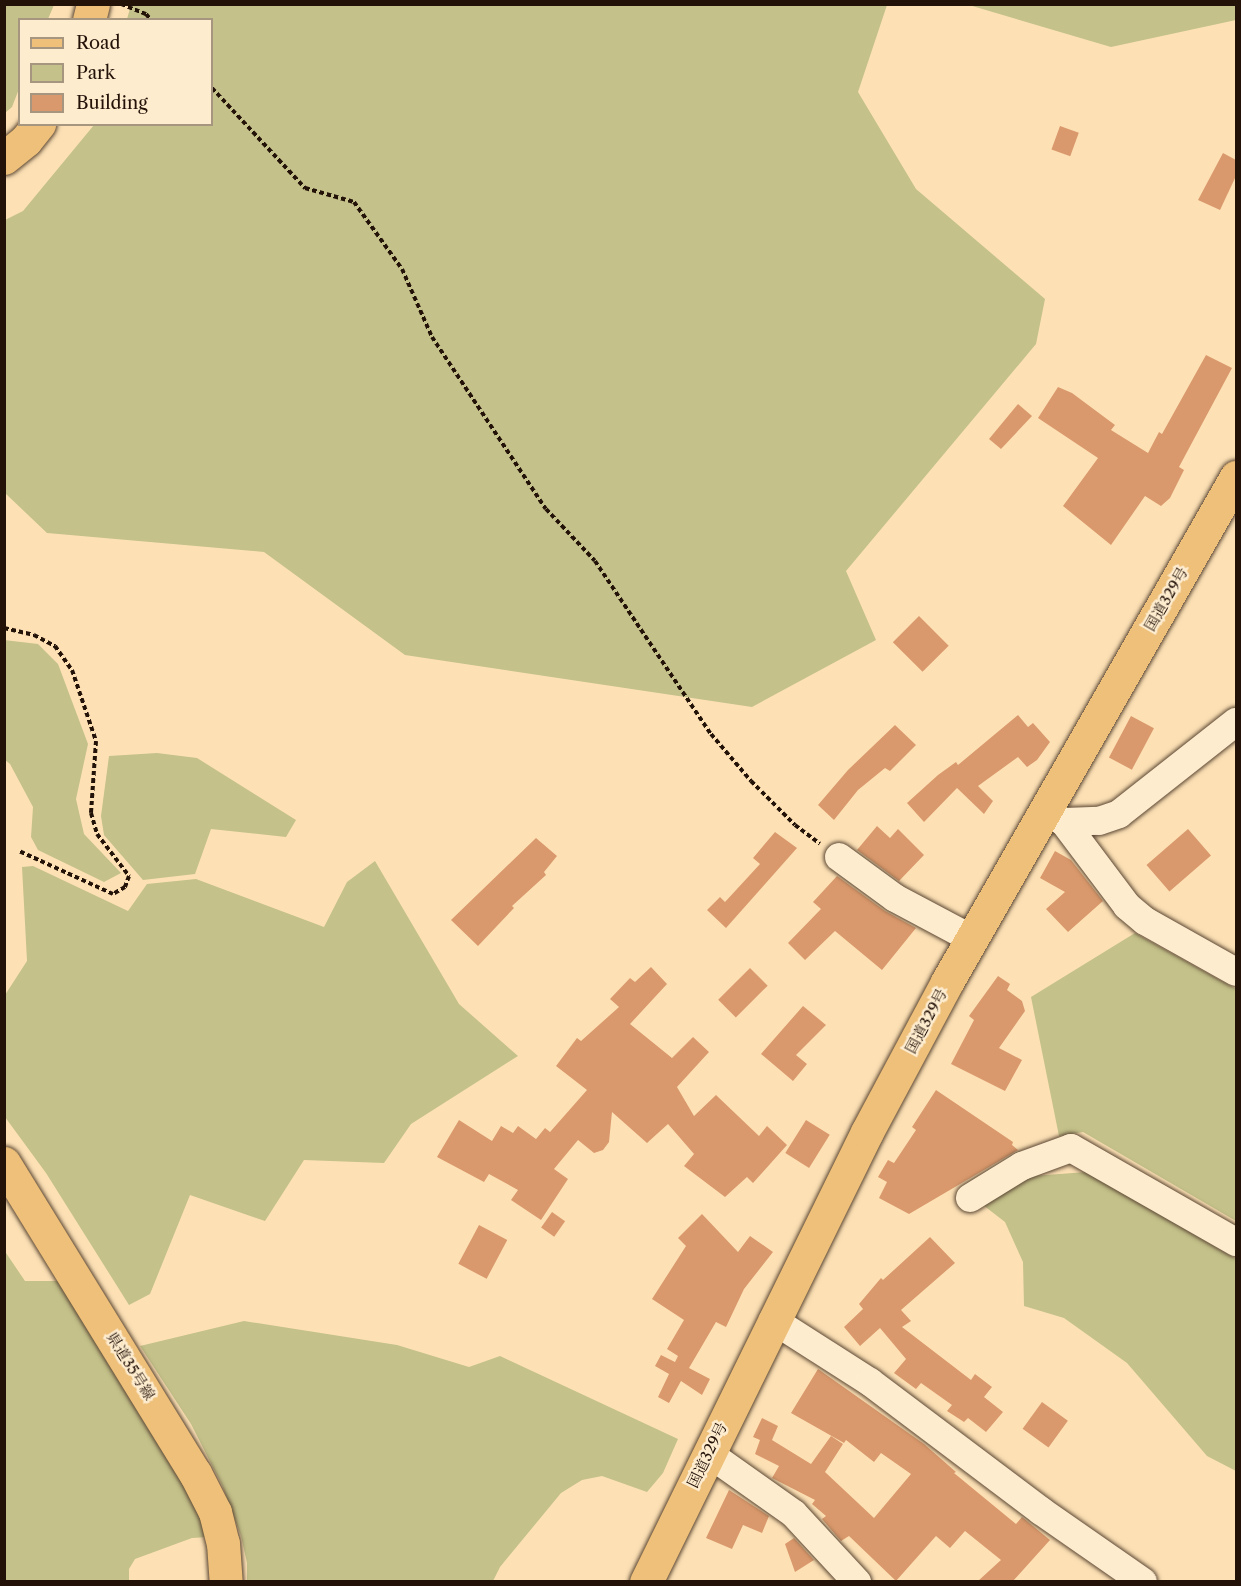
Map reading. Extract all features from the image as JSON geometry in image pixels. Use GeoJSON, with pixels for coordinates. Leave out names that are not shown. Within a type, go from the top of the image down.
{"type":"FeatureCollection","features":[{"type":"Feature","properties":{"kind":"main road"},"geometry":{"type":"LineString","coordinates":[[4,158],[26,140],[37,126]]}},
{"type":"Feature","properties":{"kind":"main road","name":"国道329号"},"geometry":{"type":"LineString","coordinates":[[646,1581],[772,1320],[867,1132],[972,939],[1054,817],[1236,477]]}},
{"type":"Feature","properties":{"kind":"main road","name":"県道35号線"},"geometry":{"type":"LineString","coordinates":[[4,1163],[195,1473],[215,1512],[223,1543],[226,1581]]}},
{"type":"Feature","properties":{"kind":"street"},"geometry":{"type":"LineString","coordinates":[[1054,817],[1099,821],[1119,814],[1236,722]]}},
{"type":"Feature","properties":{"kind":"street"},"geometry":{"type":"LineString","coordinates":[[1054,817],[1127,906],[1145,921],[1236,972]]}},
{"type":"Feature","properties":{"kind":"street"},"geometry":{"type":"LineString","coordinates":[[839,857],[895,898],[972,939]]}},
{"type":"Feature","properties":{"kind":"street"},"geometry":{"type":"LineString","coordinates":[[970,1198],[1022,1166],[1071,1148],[1236,1242]]}},
{"type":"Feature","properties":{"kind":"street"},"geometry":{"type":"LineString","coordinates":[[772,1320],[870,1382],[1041,1511],[1143,1581]]}},
{"type":"Feature","properties":{"kind":"street"},"geometry":{"type":"LineString","coordinates":[[708,1453],[794,1514],[857,1581]]}},
{"type":"Feature","properties":{"kind":"path"},"geometry":{"type":"LineString","coordinates":[[121,4],[146,14],[149,18]]}},
{"type":"Feature","properties":{"kind":"path"},"geometry":{"type":"LineString","coordinates":[[213,89],[305,188],[354,202],[402,269],[432,337],[540,500],[595,561],[711,734],[751,782],[795,825],[839,857]]}},
{"type":"Feature","properties":{"kind":"path"},"geometry":{"type":"LineString","coordinates":[[4,628],[34,635],[55,646],[72,670],[96,741],[91,813],[97,834],[129,876],[125,887],[113,894],[19,851]]}},
{"type":"Feature","properties":{"kind":"green space"},"geometry":{"type":"Polygon","coordinates":[[[5,4],[54,5],[48,18],[18,18],[18,92],[12,107],[5,113],[5,4]]]}},
{"type":"Feature","properties":{"kind":"green space"},"geometry":{"type":"Polygon","coordinates":[[[131,5],[887,5],[858,92],[916,189],[1045,299],[1036,344],[846,571],[876,640],[752,707],[405,655],[264,552],[47,533],[5,493],[5,220],[23,211],[93,126],[213,126],[213,18],[127,18],[131,5]]]}},
{"type":"Feature","properties":{"kind":"green space"},"geometry":{"type":"Polygon","coordinates":[[[969,5],[1236,5],[1236,20],[1111,47],[969,5]]]}},
{"type":"Feature","properties":{"kind":"green space"},"geometry":{"type":"Polygon","coordinates":[[[4,640],[38,644],[58,664],[88,744],[76,799],[84,834],[121,873],[104,882],[38,850],[31,837],[33,807],[10,764],[5,760],[4,640]]]}},
{"type":"Feature","properties":{"kind":"green space"},"geometry":{"type":"Polygon","coordinates":[[[157,753],[197,758],[296,820],[286,837],[211,829],[195,874],[143,880],[104,835],[101,816],[109,756],[157,753]]]}},
{"type":"Feature","properties":{"kind":"green space"},"geometry":{"type":"Polygon","coordinates":[[[375,861],[459,1004],[518,1056],[411,1124],[384,1163],[304,1160],[265,1221],[190,1195],[150,1294],[129,1305],[46,1173],[5,1117],[5,995],[27,961],[22,867],[33,866],[128,911],[147,884],[196,879],[324,927],[347,882],[375,861]]]}},
{"type":"Feature","properties":{"kind":"green space"},"geometry":{"type":"Polygon","coordinates":[[[1135,933],[1236,989],[1236,1221],[1083,1132],[1059,1136],[1031,997],[1135,933]]]}},
{"type":"Feature","properties":{"kind":"green space"},"geometry":{"type":"Polygon","coordinates":[[[1086,1172],[1236,1259],[1236,1471],[1207,1456],[1127,1363],[1064,1318],[1024,1306],[1023,1262],[1005,1222],[983,1205],[1033,1176],[1086,1172]]]}},
{"type":"Feature","properties":{"kind":"green space"},"geometry":{"type":"Polygon","coordinates":[[[4,1250],[25,1281],[58,1281],[140,1406],[198,1512],[208,1537],[192,1538],[135,1559],[129,1569],[129,1581],[5,1581],[4,1250]]]}},
{"type":"Feature","properties":{"kind":"green space"},"geometry":{"type":"Polygon","coordinates":[[[244,1321],[397,1345],[469,1367],[500,1356],[678,1439],[663,1473],[647,1492],[602,1476],[582,1480],[561,1493],[500,1567],[493,1581],[247,1581],[247,1563],[241,1536],[222,1485],[191,1424],[140,1346],[244,1321]]]}},
{"type":"Feature","properties":{"kind":"building"},"geometry":{"type":"Polygon","coordinates":[[[1060,126],[1079,133],[1070,156],[1051,149],[1060,126]]]}},
{"type":"Feature","properties":{"kind":"building"},"geometry":{"type":"Polygon","coordinates":[[[1223,153],[1236,160],[1236,176],[1220,210],[1198,200],[1223,153]]]}},
{"type":"Feature","properties":{"kind":"building"},"geometry":{"type":"Polygon","coordinates":[[[1206,355],[1232,368],[1179,467],[1184,470],[1170,498],[1161,506],[1145,496],[1111,545],[1063,506],[1098,458],[1038,418],[1058,387],[1072,393],[1115,425],[1111,430],[1148,453],[1159,432],[1162,434],[1206,355]]]}},
{"type":"Feature","properties":{"kind":"building"},"geometry":{"type":"Polygon","coordinates":[[[1018,404],[1032,416],[1001,449],[989,439],[1018,404]]]}},
{"type":"Feature","properties":{"kind":"building"},"geometry":{"type":"Polygon","coordinates":[[[919,616],[949,646],[923,672],[893,642],[919,616]]]}},
{"type":"Feature","properties":{"kind":"building"},"geometry":{"type":"Polygon","coordinates":[[[1018,715],[1028,727],[1033,723],[1050,742],[1037,760],[1027,767],[1018,757],[978,786],[993,801],[984,814],[957,788],[924,822],[907,803],[938,775],[956,762],[958,765],[1018,715]]]}},
{"type":"Feature","properties":{"kind":"building"},"geometry":{"type":"Polygon","coordinates":[[[1131,716],[1154,728],[1132,770],[1109,757],[1131,716]]]}},
{"type":"Feature","properties":{"kind":"building"},"geometry":{"type":"Polygon","coordinates":[[[895,725],[916,745],[890,771],[885,768],[858,790],[834,820],[818,805],[848,770],[895,725]]]}},
{"type":"Feature","properties":{"kind":"building"},"geometry":{"type":"Polygon","coordinates":[[[877,826],[890,838],[898,829],[924,855],[899,881],[857,850],[877,826]]]}},
{"type":"Feature","properties":{"kind":"building"},"geometry":{"type":"Polygon","coordinates":[[[1188,829],[1211,855],[1169,891],[1146,865],[1188,829]]]}},
{"type":"Feature","properties":{"kind":"building"},"geometry":{"type":"Polygon","coordinates":[[[775,832],[797,848],[726,928],[707,910],[720,897],[725,902],[760,864],[753,858],[775,832]]]}},
{"type":"Feature","properties":{"kind":"building"},"geometry":{"type":"Polygon","coordinates":[[[536,838],[557,856],[544,872],[546,875],[512,906],[514,908],[478,946],[451,920],[536,838]]]}},
{"type":"Feature","properties":{"kind":"building"},"geometry":{"type":"Polygon","coordinates":[[[1055,851],[1071,860],[1103,901],[1068,932],[1046,909],[1065,892],[1040,878],[1055,851]]]}},
{"type":"Feature","properties":{"kind":"building"},"geometry":{"type":"Polygon","coordinates":[[[837,876],[885,911],[916,928],[882,970],[835,931],[805,960],[788,943],[821,909],[813,902],[837,876]]]}},
{"type":"Feature","properties":{"kind":"building"},"geometry":{"type":"Polygon","coordinates":[[[651,967],[667,984],[630,1024],[672,1058],[693,1037],[709,1052],[677,1087],[694,1116],[716,1095],[759,1136],[767,1126],[787,1145],[753,1183],[747,1177],[725,1197],[684,1166],[694,1154],[668,1124],[647,1143],[612,1112],[609,1142],[603,1150],[594,1153],[578,1140],[554,1169],[568,1179],[541,1220],[511,1200],[518,1190],[489,1174],[484,1182],[437,1157],[459,1120],[492,1141],[501,1126],[513,1133],[518,1126],[536,1139],[545,1128],[550,1132],[587,1090],[556,1066],[577,1038],[581,1041],[619,1007],[610,999],[630,978],[635,982],[651,967]]]}},
{"type":"Feature","properties":{"kind":"building"},"geometry":{"type":"Polygon","coordinates":[[[750,968],[768,986],[736,1017],[718,1000],[750,968]]]}},
{"type":"Feature","properties":{"kind":"building"},"geometry":{"type":"Polygon","coordinates":[[[998,976],[1010,984],[1007,990],[1022,1001],[1025,1011],[999,1048],[1022,1060],[1005,1091],[951,1064],[974,1020],[969,1016],[998,976]]]}},
{"type":"Feature","properties":{"kind":"building"},"geometry":{"type":"Polygon","coordinates":[[[803,1006],[826,1025],[796,1055],[807,1064],[793,1081],[761,1054],[803,1006]]]}},
{"type":"Feature","properties":{"kind":"building"},"geometry":{"type":"Polygon","coordinates":[[[936,1090],[1013,1142],[1012,1145],[1018,1150],[909,1214],[879,1198],[887,1182],[878,1177],[888,1160],[894,1163],[916,1130],[912,1127],[936,1090]]]}},
{"type":"Feature","properties":{"kind":"building"},"geometry":{"type":"Polygon","coordinates":[[[806,1120],[830,1135],[809,1168],[785,1153],[806,1120]]]}},
{"type":"Feature","properties":{"kind":"building"},"geometry":{"type":"Polygon","coordinates":[[[552,1212],[565,1221],[554,1237],[541,1228],[552,1212]]]}},
{"type":"Feature","properties":{"kind":"building"},"geometry":{"type":"Polygon","coordinates":[[[702,1214],[738,1252],[750,1236],[773,1252],[744,1289],[726,1327],[716,1322],[689,1368],[710,1379],[702,1395],[681,1381],[669,1403],[658,1397],[669,1374],[655,1366],[661,1355],[675,1362],[678,1356],[667,1349],[684,1320],[652,1299],[686,1246],[678,1238],[702,1214]]]}},
{"type":"Feature","properties":{"kind":"building"},"geometry":{"type":"Polygon","coordinates":[[[479,1225],[507,1240],[487,1279],[458,1264],[479,1225]]]}},
{"type":"Feature","properties":{"kind":"building"},"geometry":{"type":"Polygon","coordinates":[[[930,1237],[955,1263],[901,1310],[911,1321],[902,1327],[971,1380],[975,1374],[992,1387],[984,1397],[1003,1412],[986,1432],[968,1418],[964,1422],[947,1411],[952,1405],[921,1383],[916,1389],[894,1373],[906,1359],[880,1328],[860,1346],[844,1327],[863,1309],[859,1304],[881,1278],[883,1280],[930,1237]]]}},
{"type":"Feature","properties":{"kind":"building"},"geometry":{"type":"Polygon","coordinates":[[[818,1369],[924,1444],[956,1472],[954,1473],[1016,1524],[1022,1517],[1050,1540],[1013,1581],[978,1581],[1001,1560],[965,1531],[950,1548],[936,1536],[896,1581],[849,1536],[841,1541],[822,1519],[826,1516],[812,1504],[815,1500],[772,1478],[779,1466],[755,1454],[760,1440],[753,1437],[762,1418],[778,1426],[772,1440],[811,1464],[831,1436],[843,1444],[825,1472],[874,1518],[911,1474],[881,1453],[874,1462],[846,1440],[844,1443],[791,1413],[818,1369]]]}},
{"type":"Feature","properties":{"kind":"building"},"geometry":{"type":"Polygon","coordinates":[[[1042,1402],[1068,1421],[1048,1448],[1023,1429],[1042,1402]]]}},
{"type":"Feature","properties":{"kind":"building"},"geometry":{"type":"Polygon","coordinates":[[[729,1490],[769,1516],[762,1533],[743,1525],[732,1549],[706,1538],[729,1490]]]}},
{"type":"Feature","properties":{"kind":"building"},"geometry":{"type":"Polygon","coordinates":[[[794,1538],[814,1560],[795,1572],[785,1544],[794,1538]]]}}]}
